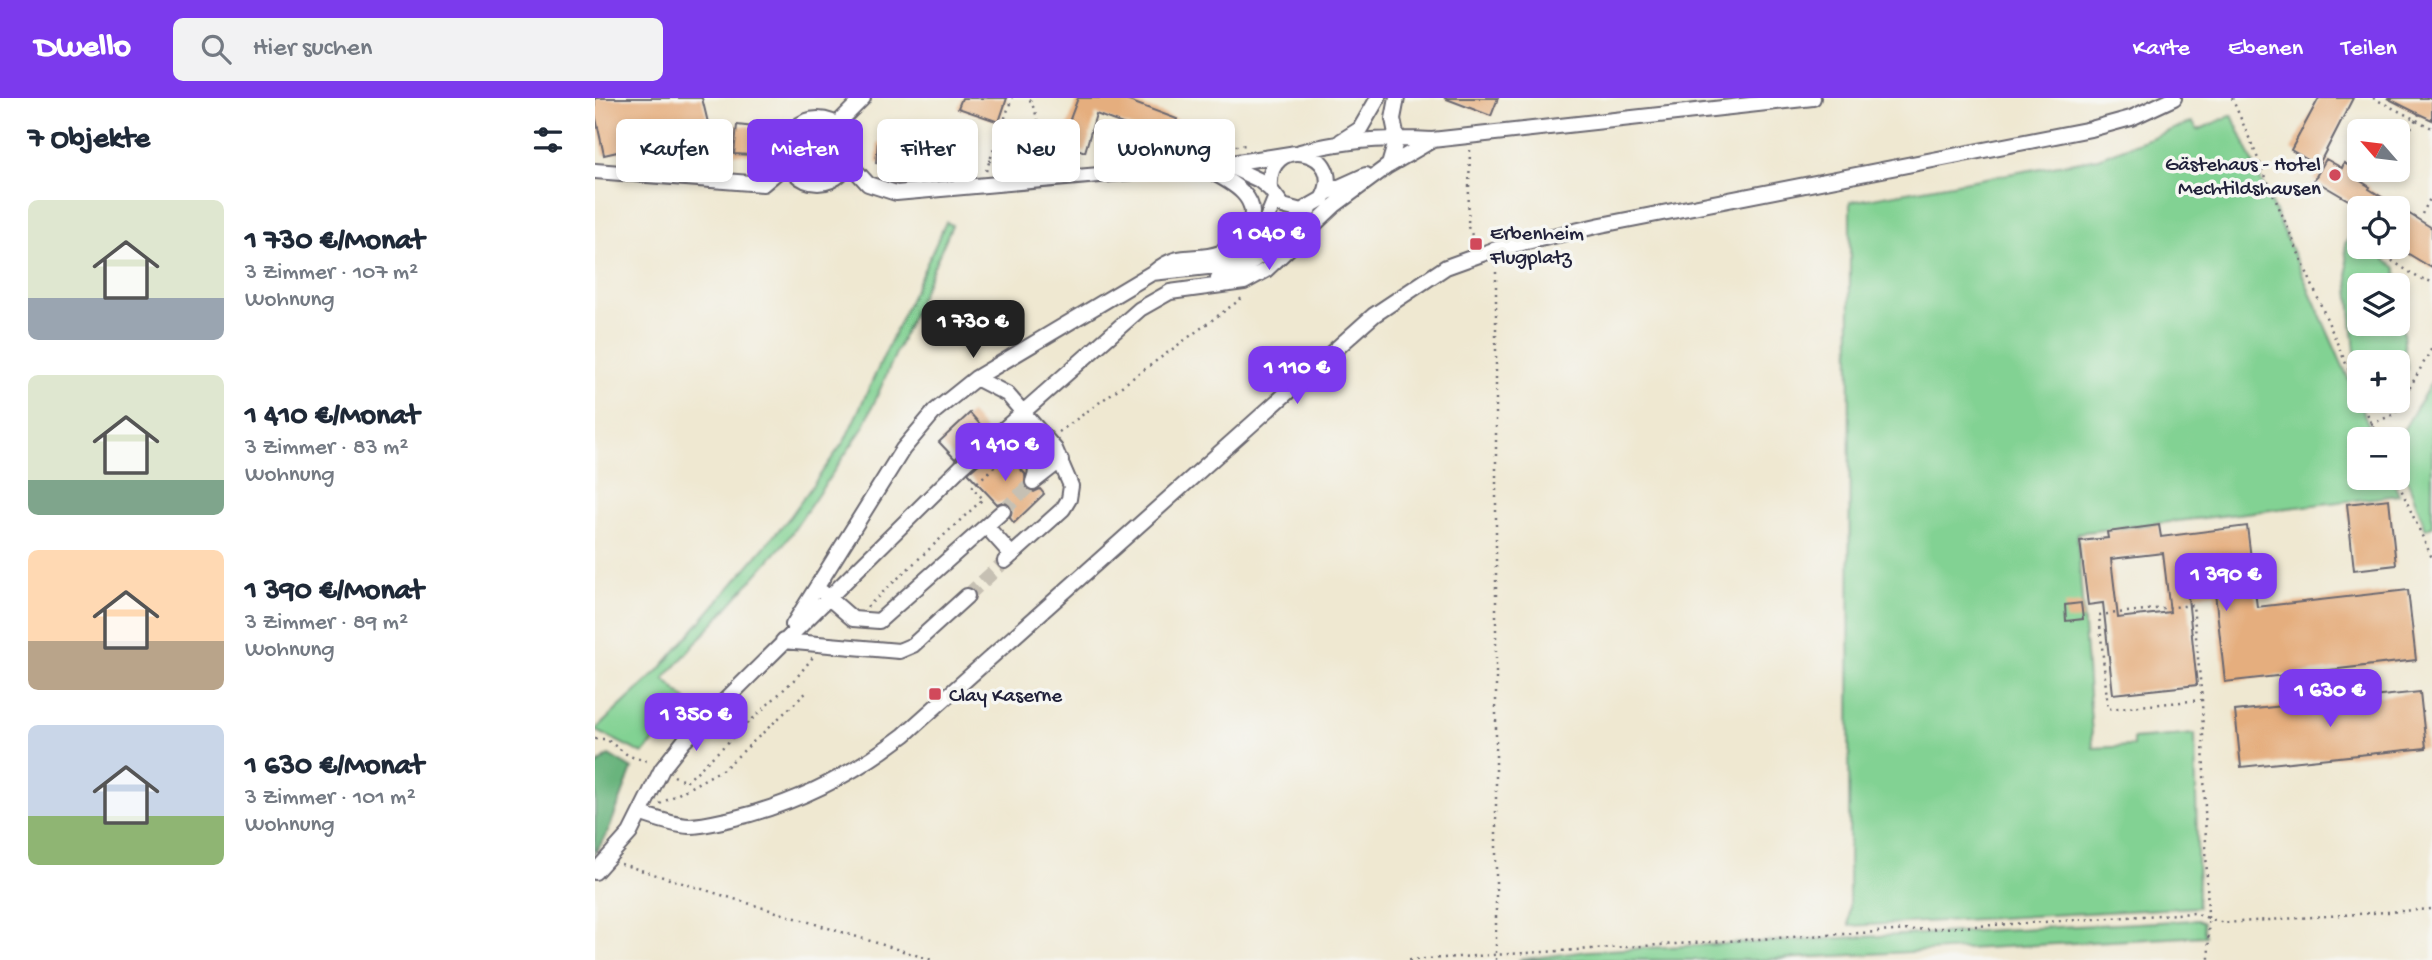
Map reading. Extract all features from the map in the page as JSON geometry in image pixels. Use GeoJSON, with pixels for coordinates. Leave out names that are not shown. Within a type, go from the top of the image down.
{"type":"FeatureCollection","features":[{"type":"Feature","properties":{"kind":"street"},"geometry":{"type":"LineString","coordinates":[[842,119],[863,98]]}},
{"type":"Feature","properties":{"kind":"street"},"geometry":{"type":"LineString","coordinates":[[1340,142],[1360,128],[1378,98]]}},
{"type":"Feature","properties":{"kind":"street"},"geometry":{"type":"LineString","coordinates":[[1389,165],[1397,138],[1393,119],[1398,98]]}},
{"type":"Feature","properties":{"kind":"street"},"geometry":{"type":"LineString","coordinates":[[1235,162],[1295,153],[1340,142],[1397,138],[1432,140],[1813,98]]}},
{"type":"Feature","properties":{"kind":"street"},"geometry":{"type":"LineString","coordinates":[[642,814],[680,825],[709,824],[755,814],[822,789],[865,765],[904,735],[1374,315],[1447,267],[1496,249],[1601,225],[2091,129],[2131,118],[2174,98]]}},
{"type":"Feature","properties":{"kind":"street"},"geometry":{"type":"LineString","coordinates":[[595,872],[611,857],[642,814],[662,769],[705,718],[992,438],[1140,309],[1170,292],[1244,282],[1266,270],[1335,205],[1389,165],[1432,140]]}},
{"type":"Feature","properties":{"kind":"street"},"geometry":{"type":"LineString","coordinates":[[1152,273],[1226,265],[1237,259],[1260,236],[1273,194],[1269,180],[1276,163],[1295,153],[1317,159],[1324,166],[1328,183],[1326,192]]}},
{"type":"Feature","properties":{"kind":"street"},"geometry":{"type":"LineString","coordinates":[[1197,287],[1243,270],[1263,255],[1326,192],[1389,165]]}},
{"type":"Feature","properties":{"kind":"street"},"geometry":{"type":"LineString","coordinates":[[1235,168],[1245,171],[1291,210],[1310,208]]}},
{"type":"Feature","properties":{"kind":"street"},"geometry":{"type":"LineString","coordinates":[[595,171],[763,184],[765,182]]}},
{"type":"Feature","properties":{"kind":"street"},"geometry":{"type":"LineString","coordinates":[[863,178],[868,184],[896,193],[1094,175]]}},
{"type":"Feature","properties":{"kind":"street"},"geometry":{"type":"LineString","coordinates":[[783,641],[903,449],[935,411],[976,378],[1165,263],[1187,255],[1217,254],[1241,238],[1249,225],[1252,210],[1242,189],[1230,182]]}},
{"type":"Feature","properties":{"kind":"street"},"geometry":{"type":"LineString","coordinates":[[976,378],[996,385],[1023,411],[1061,460],[1072,486],[1063,509],[1009,558],[986,526]]}},
{"type":"Feature","properties":{"kind":"street"},"geometry":{"type":"LineString","coordinates":[[992,438],[1011,435],[1030,446],[1037,462],[1033,482],[1061,460]]}},
{"type":"Feature","properties":{"kind":"street"},"geometry":{"type":"LineString","coordinates":[[817,586],[853,619],[879,621],[1003,511]]}},
{"type":"Feature","properties":{"kind":"street"},"geometry":{"type":"LineString","coordinates":[[783,641],[899,650],[913,645],[967,596]]}},
{"type":"Feature","properties":{"kind":"path"},"geometry":{"type":"LineString","coordinates":[[992,172],[985,173],[1012,98]]}},
{"type":"Feature","properties":{"kind":"path"},"geometry":{"type":"LineString","coordinates":[[989,161],[1029,155],[1033,152],[1039,136],[1039,120],[1029,98]]}},
{"type":"Feature","properties":{"kind":"path"},"geometry":{"type":"LineString","coordinates":[[2232,98],[2347,366]]}},
{"type":"Feature","properties":{"kind":"path"},"geometry":{"type":"LineString","coordinates":[[2373,98],[2432,128]]}},
{"type":"Feature","properties":{"kind":"path"},"geometry":{"type":"LineString","coordinates":[[2410,130],[2419,114]]}},
{"type":"Feature","properties":{"kind":"path"},"geometry":{"type":"LineString","coordinates":[[1470,136],[1468,227],[1476,244]]}},
{"type":"Feature","properties":{"kind":"path"},"geometry":{"type":"LineString","coordinates":[[1235,146],[1246,145]]}},
{"type":"Feature","properties":{"kind":"path"},"geometry":{"type":"LineString","coordinates":[[2422,214],[2432,195]]}},
{"type":"Feature","properties":{"kind":"path"},"geometry":{"type":"LineString","coordinates":[[1496,249],[1496,960]]}},
{"type":"Feature","properties":{"kind":"path"},"geometry":{"type":"LineString","coordinates":[[2391,259],[2417,277],[2430,281]]}},
{"type":"Feature","properties":{"kind":"path"},"geometry":{"type":"LineString","coordinates":[[1046,439],[1076,423],[1248,293]]}},
{"type":"Feature","properties":{"kind":"path"},"geometry":{"type":"LineString","coordinates":[[2371,424],[2395,414],[2432,348]]}},
{"type":"Feature","properties":{"kind":"path"},"geometry":{"type":"LineString","coordinates":[[2367,413],[2372,427]]}},
{"type":"Feature","properties":{"kind":"path"},"geometry":{"type":"LineString","coordinates":[[994,466],[1009,452],[1030,446]]}},
{"type":"Feature","properties":{"kind":"path"},"geometry":{"type":"LineString","coordinates":[[2401,490],[2432,558]]}},
{"type":"Feature","properties":{"kind":"path"},"geometry":{"type":"LineString","coordinates":[[2202,700],[2108,709],[2099,615],[2193,605],[2202,700],[2209,960]]}},
{"type":"Feature","properties":{"kind":"path"},"geometry":{"type":"LineString","coordinates":[[642,814],[725,768],[809,690]]}},
{"type":"Feature","properties":{"kind":"path"},"geometry":{"type":"LineString","coordinates":[[595,738],[606,739],[629,757],[644,759],[662,769]]}},
{"type":"Feature","properties":{"kind":"path"},"geometry":{"type":"LineString","coordinates":[[611,857],[627,868],[932,960]]}},
{"type":"Feature","properties":{"kind":"path"},"geometry":{"type":"LineString","coordinates":[[1409,960],[2167,914],[2194,913],[2224,923],[2432,909]]}},
{"type":"Feature","properties":{"kind":"green space"},"geometry":{"type":"Polygon","coordinates":[[[2232,115],[2347,376],[2347,413],[2364,413],[2370,427],[2347,427],[2347,490],[2397,490],[2399,495],[2077,533],[2093,748],[2133,746],[2133,739],[2195,734],[2198,907],[1849,926],[1850,202],[2098,158],[2192,122],[2198,130],[2232,115]]]}},
{"type":"Feature","properties":{"kind":"green space"},"geometry":{"type":"Polygon","coordinates":[[[946,222],[952,225],[863,428],[787,540],[664,679],[688,702],[643,754],[595,730],[659,670],[790,517],[845,440],[946,222]]]}},
{"type":"Feature","properties":{"kind":"green space"},"geometry":{"type":"Polygon","coordinates":[[[2347,241],[2347,259],[2385,259],[2396,268],[2397,273],[2348,273],[2345,244],[2347,241]]]}},
{"type":"Feature","properties":{"kind":"green space"},"geometry":{"type":"Polygon","coordinates":[[[2354,336],[2403,336],[2405,350],[2355,350],[2354,336]]]}},
{"type":"Feature","properties":{"kind":"green space"},"geometry":{"type":"Polygon","coordinates":[[[2432,381],[2432,526],[2426,529],[2410,487],[2410,427],[2405,427],[2432,381]]]}},
{"type":"Feature","properties":{"kind":"green space"},"geometry":{"type":"Polygon","coordinates":[[[609,755],[632,769],[608,832],[595,853],[595,766],[609,755]]]}},
{"type":"Feature","properties":{"kind":"green space"},"geometry":{"type":"Polygon","coordinates":[[[2197,920],[2203,923],[2205,936],[1758,960],[1518,960],[1588,951],[2197,920]]]}},
{"type":"Feature","properties":{"kind":"building"},"geometry":{"type":"Polygon","coordinates":[[[595,98],[702,98],[707,119],[616,119],[616,152],[604,155],[595,114],[595,98]]]}},
{"type":"Feature","properties":{"kind":"building"},"geometry":{"type":"Polygon","coordinates":[[[962,98],[1007,98],[1000,119],[992,120],[958,108],[962,98]]]}},
{"type":"Feature","properties":{"kind":"building"},"geometry":{"type":"Polygon","coordinates":[[[1078,98],[1121,98],[1177,119],[1109,119],[1096,114],[1085,152],[1080,150],[1080,119],[1070,119],[1078,98]]]}},
{"type":"Feature","properties":{"kind":"building"},"geometry":{"type":"Polygon","coordinates":[[[1444,98],[1498,98],[1491,116],[1444,98]]]}},
{"type":"Feature","properties":{"kind":"building"},"geometry":{"type":"Polygon","coordinates":[[[2319,98],[2353,98],[2318,166],[2291,150],[2319,98]]]}},
{"type":"Feature","properties":{"kind":"building"},"geometry":{"type":"Polygon","coordinates":[[[2387,98],[2432,98],[2432,120],[2419,114],[2387,98]]]}},
{"type":"Feature","properties":{"kind":"building"},"geometry":{"type":"Polygon","coordinates":[[[737,125],[747,126],[747,155],[734,154],[737,125]]]}},
{"type":"Feature","properties":{"kind":"building"},"geometry":{"type":"Polygon","coordinates":[[[2326,159],[2342,168],[2344,163],[2347,165],[2347,182],[2362,182],[2380,196],[2347,196],[2347,199],[2314,180],[2326,159]]]}},
{"type":"Feature","properties":{"kind":"building"},"geometry":{"type":"Polygon","coordinates":[[[2410,214],[2432,228],[2432,268],[2410,255],[2410,214]]]}},
{"type":"Feature","properties":{"kind":"building"},"geometry":{"type":"Polygon","coordinates":[[[970,413],[986,431],[955,459],[939,442],[970,413]]]}},
{"type":"Feature","properties":{"kind":"building"},"geometry":{"type":"Polygon","coordinates":[[[1000,446],[1025,474],[1026,488],[1034,492],[1040,489],[1044,494],[1014,523],[1010,518],[1010,504],[997,504],[968,473],[1000,446]]]}},
{"type":"Feature","properties":{"kind":"building"},"geometry":{"type":"Polygon","coordinates":[[[2389,499],[2396,565],[2354,570],[2347,504],[2389,499]]]}},
{"type":"Feature","properties":{"kind":"building"},"geometry":{"type":"Polygon","coordinates":[[[2159,525],[2161,537],[2247,526],[2257,607],[2408,590],[2416,660],[2225,682],[2215,593],[2188,597],[2197,685],[2113,694],[2103,603],[2088,605],[2080,541],[2108,538],[2107,532],[2159,525]],[[2163,553],[2111,559],[2118,618],[2170,612],[2163,553]]]}},
{"type":"Feature","properties":{"kind":"building"},"geometry":{"type":"Polygon","coordinates":[[[2081,603],[2083,619],[2066,621],[2065,605],[2081,603]]]}},
{"type":"Feature","properties":{"kind":"building"},"geometry":{"type":"Polygon","coordinates":[[[2420,692],[2426,748],[2241,767],[2235,711],[2420,692]]]}},
{"type":"Feature","properties":{"kind":"tunnel"},"geometry":{"type":"LineString","coordinates":[[1003,511],[1033,482]]}},
{"type":"Feature","properties":{"kind":"tunnel"},"geometry":{"type":"LineString","coordinates":[[967,596],[1005,561]]}},
{"type":"Feature","properties":{"kind":"place","name":"Gästehaus - Hotel Mechtildshausen"},"geometry":{"type":"Point","coordinates":[2335,175]}},
{"type":"Feature","properties":{"kind":"place","name":"Erbenheim Flugplatz"},"geometry":{"type":"Point","coordinates":[1476,244]}},
{"type":"Feature","properties":{"kind":"place","name":"Clay Kaserne"},"geometry":{"type":"Point","coordinates":[935,694]}}]}
